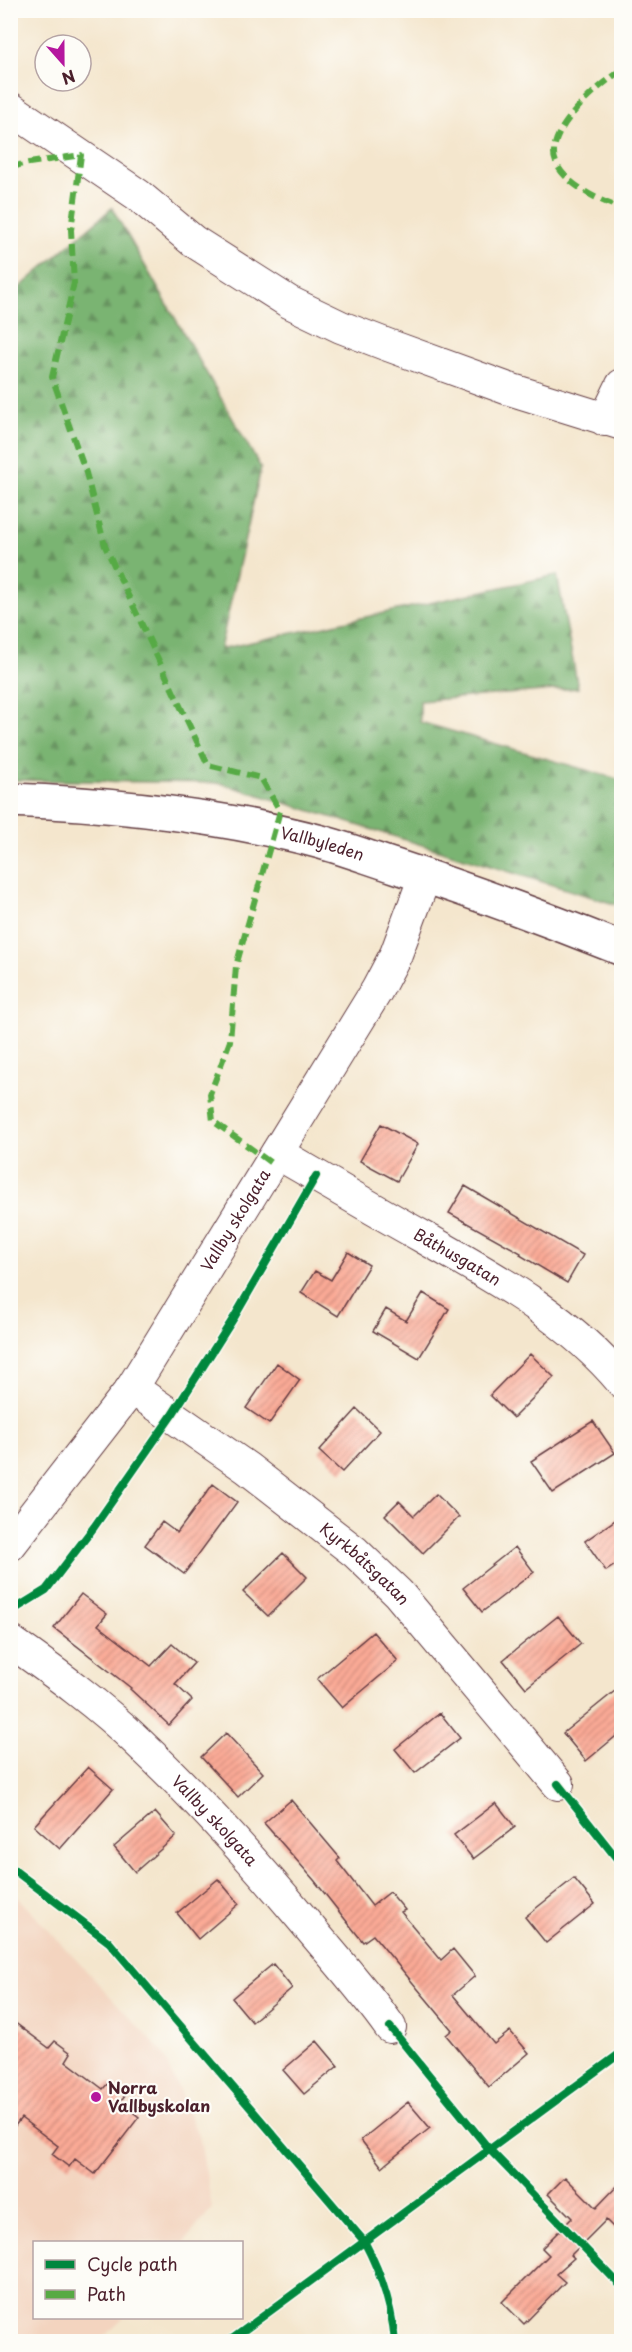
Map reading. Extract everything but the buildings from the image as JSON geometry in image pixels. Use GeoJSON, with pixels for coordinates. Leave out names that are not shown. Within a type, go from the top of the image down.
{"type":"FeatureCollection","features":[{"type":"Feature","properties":{"kind":"main road","name":"Vallbyleden"},"geometry":{"type":"LineString","coordinates":[[10,800],[72,802],[155,811],[243,825],[322,842],[544,918],[621,949]]}},
{"type":"Feature","properties":{"kind":"street"},"geometry":{"type":"LineString","coordinates":[[10,108],[138,195],[193,241],[289,302],[341,327],[506,388],[613,422],[621,385]]}},
{"type":"Feature","properties":{"kind":"street","name":"Vallby skolgata"},"geometry":{"type":"LineString","coordinates":[[10,1545],[132,1388],[378,990],[396,954],[425,876]]}},
{"type":"Feature","properties":{"kind":"street","name":"Båthusgatan"},"geometry":{"type":"LineString","coordinates":[[277,1153],[545,1310],[588,1347],[621,1382]]}},
{"type":"Feature","properties":{"kind":"street","name":"Kyrkbåtsgatan"},"geometry":{"type":"LineString","coordinates":[[132,1388],[247,1468],[355,1552],[398,1593],[558,1784]]}},
{"type":"Feature","properties":{"kind":"street","name":"Vallby skolgata"},"geometry":{"type":"LineString","coordinates":[[10,1641],[48,1668],[138,1741],[207,1811],[374,2004],[390,2027]]}},
{"type":"Feature","properties":{"kind":"shaded area","name":"Norra Vallbyskolan"},"geometry":{"type":"Polygon","coordinates":[[[10,1889],[163,2053],[200,2140],[212,2208],[185,2241],[33,2241],[33,2319],[123,2319],[99,2341],[11,2341],[10,1889]]]}},
{"type":"Feature","properties":{"kind":"green space"},"geometry":{"type":"Polygon","coordinates":[[[112,208],[261,468],[220,649],[557,575],[578,688],[420,701],[420,722],[621,780],[621,906],[220,783],[11,780],[11,295],[112,208]]]}},
{"type":"Feature","properties":{"kind":"marked path"},"geometry":{"type":"LineString","coordinates":[[622,70],[602,85],[570,117],[556,140],[554,151],[555,161],[569,179],[590,194],[622,208]]}},
{"type":"Feature","properties":{"kind":"marked path"},"geometry":{"type":"LineString","coordinates":[[10,168],[81,155],[71,230],[74,283],[52,377],[86,473],[105,546],[208,765],[261,778],[280,811],[236,966],[230,1041],[210,1094],[213,1121],[271,1163]]}},
{"type":"Feature","properties":{"kind":"cycle path"},"geometry":{"type":"LineString","coordinates":[[10,1612],[46,1590],[94,1527],[172,1415],[235,1316],[316,1176]]}},
{"type":"Feature","properties":{"kind":"cycle path"},"geometry":{"type":"LineString","coordinates":[[558,1784],[622,1865]]}},
{"type":"Feature","properties":{"kind":"cycle path"},"geometry":{"type":"LineString","coordinates":[[10,1867],[109,1942],[364,2241],[385,2290],[395,2342]]}},
{"type":"Feature","properties":{"kind":"cycle path"},"geometry":{"type":"LineString","coordinates":[[390,2027],[489,2149],[622,2287]]}},
{"type":"Feature","properties":{"kind":"cycle path"},"geometry":{"type":"LineString","coordinates":[[228,2342],[622,2052]]}},
{"type":"Feature","properties":{"kind":"place","name":"Norra Vallbyskolan"},"geometry":{"type":"Point","coordinates":[96,2097]}}]}
